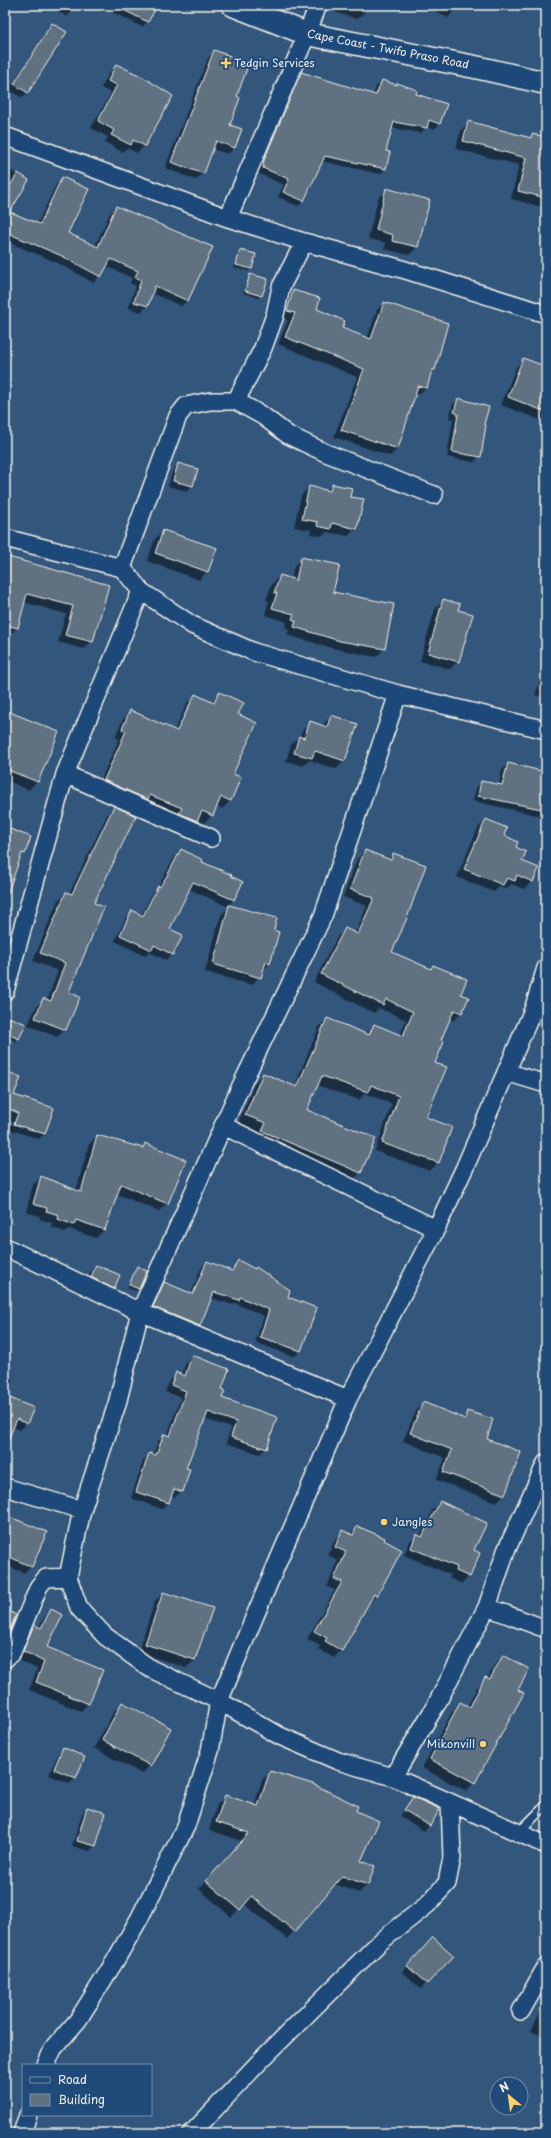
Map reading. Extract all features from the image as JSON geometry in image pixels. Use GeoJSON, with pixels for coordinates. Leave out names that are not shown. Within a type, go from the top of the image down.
{"type":"FeatureCollection","features":[{"type":"Feature","properties":{"kind":"main road","name":"Cape Coast - Twifo Praso Road"},"geometry":{"type":"LineString","coordinates":[[233,5],[308,34],[480,68],[546,83]]}},
{"type":"Feature","properties":{"kind":"street"},"geometry":{"type":"LineString","coordinates":[[228,218],[308,34],[318,5]]}},
{"type":"Feature","properties":{"kind":"street"},"geometry":{"type":"LineString","coordinates":[[5,136],[228,218],[304,242],[402,269],[546,314]]}},
{"type":"Feature","properties":{"kind":"street"},"geometry":{"type":"LineString","coordinates":[[236,401],[263,348],[275,315],[281,287],[304,242]]}},
{"type":"Feature","properties":{"kind":"street"},"geometry":{"type":"LineString","coordinates":[[122,568],[178,416],[186,406],[210,401],[236,401],[263,416],[288,435],[434,495]]}},
{"type":"Feature","properties":{"kind":"street"},"geometry":{"type":"LineString","coordinates":[[5,538],[122,568],[141,591],[192,625],[254,652],[398,694],[546,730]]}},
{"type":"Feature","properties":{"kind":"street"},"geometry":{"type":"LineString","coordinates":[[5,991],[65,774],[141,591]]}},
{"type":"Feature","properties":{"kind":"street"},"geometry":{"type":"LineString","coordinates":[[398,694],[323,916],[239,1090],[140,1312],[117,1404],[82,1510],[68,1577],[79,1608],[105,1636],[151,1669],[219,1701],[280,1736],[338,1761],[392,1777],[546,1845]]}},
{"type":"Feature","properties":{"kind":"street"},"geometry":{"type":"LineString","coordinates":[[65,774],[211,838]]}},
{"type":"Feature","properties":{"kind":"street"},"geometry":{"type":"LineString","coordinates":[[46,2064],[53,2049],[78,2020],[115,1962],[140,1919],[186,1826],[210,1751],[219,1701],[348,1398],[436,1229],[533,1010],[546,968]]}},
{"type":"Feature","properties":{"kind":"street"},"geometry":{"type":"LineString","coordinates":[[506,1072],[546,1084]]}},
{"type":"Feature","properties":{"kind":"street"},"geometry":{"type":"LineString","coordinates":[[224,1126],[436,1229]]}},
{"type":"Feature","properties":{"kind":"street"},"geometry":{"type":"LineString","coordinates":[[5,1247],[140,1312],[348,1398]]}},
{"type":"Feature","properties":{"kind":"street"},"geometry":{"type":"LineString","coordinates":[[392,1777],[436,1706],[486,1606],[506,1551],[546,1463]]}},
{"type":"Feature","properties":{"kind":"street"},"geometry":{"type":"LineString","coordinates":[[5,1487],[82,1510]]}},
{"type":"Feature","properties":{"kind":"street"},"geometry":{"type":"LineString","coordinates":[[5,1659],[12,1652],[38,1586],[46,1578],[68,1577]]}},
{"type":"Feature","properties":{"kind":"street"},"geometry":{"type":"LineString","coordinates":[[486,1606],[546,1629]]}},
{"type":"Feature","properties":{"kind":"street"},"geometry":{"type":"LineString","coordinates":[[192,2133],[262,2059],[380,1942],[427,1905],[447,1883],[452,1858],[450,1803]]}},
{"type":"Feature","properties":{"kind":"street"},"geometry":{"type":"LineString","coordinates":[[521,2011],[546,1968]]}},
{"type":"Feature","properties":{"kind":"street"},"geometry":{"type":"LineString","coordinates":[[22,2133],[28,2116]]}},
{"type":"Feature","properties":{"kind":"lane"},"geometry":{"type":"LineString","coordinates":[[519,1832],[546,1805]]}},
{"type":"Feature","properties":{"kind":"building"},"geometry":{"type":"Polygon","coordinates":[[[113,5],[145,5],[155,10],[148,22],[113,5]]]}},
{"type":"Feature","properties":{"kind":"building"},"geometry":{"type":"Polygon","coordinates":[[[52,23],[67,32],[28,93],[14,84],[52,23]]]}},
{"type":"Feature","properties":{"kind":"building"},"geometry":{"type":"Polygon","coordinates":[[[214,50],[249,63],[237,96],[240,98],[230,125],[242,129],[235,148],[216,141],[204,174],[171,162],[214,50]]]}},
{"type":"Feature","properties":{"kind":"building"},"geometry":{"type":"Polygon","coordinates":[[[116,64],[143,77],[173,96],[145,146],[133,140],[131,145],[111,135],[114,130],[98,121],[117,85],[108,81],[116,64]]]}},
{"type":"Feature","properties":{"kind":"building"},"geometry":{"type":"Polygon","coordinates":[[[301,72],[376,95],[382,80],[397,85],[397,83],[417,90],[416,94],[447,104],[440,124],[429,120],[427,128],[394,122],[386,151],[390,152],[386,169],[325,156],[304,201],[283,192],[289,179],[263,168],[264,160],[301,72]]]}},
{"type":"Feature","properties":{"kind":"building"},"geometry":{"type":"Polygon","coordinates":[[[468,121],[531,138],[532,134],[546,137],[546,198],[518,191],[526,158],[463,141],[468,121]]]}},
{"type":"Feature","properties":{"kind":"building"},"geometry":{"type":"Polygon","coordinates":[[[18,173],[29,180],[10,212],[40,224],[62,177],[89,189],[68,233],[98,247],[116,206],[213,247],[188,301],[155,286],[148,306],[134,302],[141,280],[135,277],[138,271],[111,259],[101,277],[62,256],[5,232],[5,194],[18,173]]]}},
{"type":"Feature","properties":{"kind":"building"},"geometry":{"type":"Polygon","coordinates":[[[386,188],[430,200],[418,247],[392,241],[393,235],[376,230],[386,188]]]}},
{"type":"Feature","properties":{"kind":"building"},"geometry":{"type":"Polygon","coordinates":[[[240,250],[256,254],[252,269],[236,265],[240,250]]]}},
{"type":"Feature","properties":{"kind":"building"},"geometry":{"type":"Polygon","coordinates":[[[250,274],[268,279],[262,296],[245,291],[250,274]]]}},
{"type":"Feature","properties":{"kind":"building"},"geometry":{"type":"Polygon","coordinates":[[[293,290],[320,298],[317,309],[345,321],[342,328],[371,339],[384,302],[448,323],[435,370],[432,370],[427,388],[418,386],[398,449],[341,430],[364,369],[285,337],[295,313],[287,311],[293,290]]]}},
{"type":"Feature","properties":{"kind":"building"},"geometry":{"type":"Polygon","coordinates":[[[523,358],[544,366],[542,371],[546,373],[546,412],[508,397],[523,358]]]}},
{"type":"Feature","properties":{"kind":"building"},"geometry":{"type":"Polygon","coordinates":[[[458,398],[489,407],[484,424],[486,425],[481,457],[452,452],[458,414],[454,412],[458,398]]]}},
{"type":"Feature","properties":{"kind":"building"},"geometry":{"type":"Polygon","coordinates":[[[178,463],[198,469],[193,486],[173,481],[178,463]]]}},
{"type":"Feature","properties":{"kind":"building"},"geometry":{"type":"Polygon","coordinates":[[[332,484],[352,488],[350,497],[364,499],[357,529],[332,523],[331,529],[317,526],[318,522],[302,519],[309,486],[330,491],[332,484]]]}},
{"type":"Feature","properties":{"kind":"building"},"geometry":{"type":"Polygon","coordinates":[[[163,530],[217,548],[208,572],[155,553],[163,530]]]}},
{"type":"Feature","properties":{"kind":"building"},"geometry":{"type":"Polygon","coordinates":[[[5,556],[109,585],[93,642],[65,635],[73,606],[27,594],[18,628],[5,625],[5,556]]]}},
{"type":"Feature","properties":{"kind":"building"},"geometry":{"type":"Polygon","coordinates":[[[301,557],[340,565],[333,592],[394,604],[385,649],[340,641],[294,627],[296,621],[292,619],[294,614],[272,608],[277,593],[274,593],[280,575],[296,580],[301,557]]]}},
{"type":"Feature","properties":{"kind":"building"},"geometry":{"type":"Polygon","coordinates":[[[443,599],[460,604],[458,610],[473,614],[459,662],[428,653],[443,599]]]}},
{"type":"Feature","properties":{"kind":"building"},"geometry":{"type":"Polygon","coordinates":[[[219,692],[244,703],[238,714],[257,723],[233,774],[241,777],[231,801],[221,797],[213,816],[202,811],[197,821],[179,813],[182,808],[150,795],[148,799],[144,798],[104,780],[126,731],[122,729],[130,710],[177,731],[195,694],[214,703],[219,692]]]}},
{"type":"Feature","properties":{"kind":"building"},"geometry":{"type":"Polygon","coordinates":[[[5,710],[59,732],[38,782],[5,769],[5,710]]]}},
{"type":"Feature","properties":{"kind":"building"},"geometry":{"type":"Polygon","coordinates":[[[331,715],[358,724],[345,761],[315,751],[312,758],[294,753],[299,736],[304,738],[310,721],[327,727],[331,715]]]}},
{"type":"Feature","properties":{"kind":"building"},"geometry":{"type":"Polygon","coordinates":[[[508,763],[546,772],[546,810],[478,796],[481,781],[502,785],[508,763]]]}},
{"type":"Feature","properties":{"kind":"building"},"geometry":{"type":"Polygon","coordinates":[[[114,806],[136,816],[94,903],[104,907],[69,992],[80,997],[66,1030],[35,1018],[43,998],[51,1001],[65,963],[40,953],[66,892],[72,894],[114,806]]]}},
{"type":"Feature","properties":{"kind":"building"},"geometry":{"type":"Polygon","coordinates":[[[486,819],[507,828],[504,835],[518,842],[516,847],[526,852],[522,861],[539,868],[533,882],[517,875],[515,881],[507,878],[503,885],[464,869],[486,819]]]}},
{"type":"Feature","properties":{"kind":"building"},"geometry":{"type":"Polygon","coordinates":[[[5,827],[31,837],[25,854],[22,853],[7,895],[5,895],[5,827]]]}},
{"type":"Feature","properties":{"kind":"building"},"geometry":{"type":"Polygon","coordinates":[[[181,849],[203,860],[202,862],[232,875],[231,876],[243,882],[234,900],[193,882],[170,929],[183,935],[173,955],[154,945],[152,950],[120,935],[132,910],[143,916],[158,886],[160,887],[181,849]]]}},
{"type":"Feature","properties":{"kind":"building"},"geometry":{"type":"Polygon","coordinates":[[[365,850],[391,860],[393,853],[426,865],[407,918],[392,952],[431,969],[433,965],[467,979],[461,994],[469,997],[462,1013],[454,1010],[441,1040],[444,1042],[435,1063],[447,1067],[426,1117],[452,1127],[439,1163],[382,1143],[399,1096],[371,1085],[368,1092],[322,1076],[307,1110],[376,1138],[361,1173],[262,1131],[266,1123],[245,1115],[263,1073],[297,1087],[327,1018],[369,1035],[374,1024],[403,1036],[413,1012],[386,999],[383,1005],[321,974],[345,928],[358,934],[374,898],[350,889],[365,850]]]}},
{"type":"Feature","properties":{"kind":"building"},"geometry":{"type":"Polygon","coordinates":[[[229,905],[277,918],[274,930],[279,932],[270,964],[266,962],[261,978],[213,964],[229,905]]]}},
{"type":"Feature","properties":{"kind":"building"},"geometry":{"type":"Polygon","coordinates":[[[9,1017],[26,1024],[19,1039],[5,1033],[5,1026],[9,1017]]]}},
{"type":"Feature","properties":{"kind":"building"},"geometry":{"type":"Polygon","coordinates":[[[5,1071],[21,1077],[14,1095],[54,1108],[45,1134],[14,1124],[18,1113],[9,1109],[5,1115],[5,1071]]]}},
{"type":"Feature","properties":{"kind":"building"},"geometry":{"type":"Polygon","coordinates":[[[97,1135],[143,1148],[145,1143],[186,1160],[168,1204],[121,1184],[105,1230],[76,1220],[74,1225],[58,1219],[59,1215],[46,1211],[47,1208],[33,1204],[41,1176],[81,1192],[97,1135]]]}},
{"type":"Feature","properties":{"kind":"building"},"geometry":{"type":"Polygon","coordinates":[[[238,1260],[255,1269],[256,1267],[290,1290],[288,1297],[317,1308],[301,1351],[260,1337],[269,1310],[240,1297],[239,1300],[214,1292],[200,1326],[153,1307],[164,1282],[193,1294],[207,1261],[232,1271],[238,1260]]]}},
{"type":"Feature","properties":{"kind":"building"},"geometry":{"type":"Polygon","coordinates":[[[96,1265],[120,1275],[114,1289],[91,1277],[96,1265]]]}},
{"type":"Feature","properties":{"kind":"building"},"geometry":{"type":"Polygon","coordinates":[[[137,1266],[147,1271],[139,1289],[129,1285],[137,1266]]]}},
{"type":"Feature","properties":{"kind":"building"},"geometry":{"type":"Polygon","coordinates":[[[192,1355],[229,1369],[222,1389],[225,1390],[222,1398],[277,1417],[267,1449],[231,1437],[236,1422],[208,1412],[186,1468],[190,1469],[183,1492],[174,1489],[169,1503],[136,1492],[149,1453],[156,1455],[164,1434],[170,1436],[186,1391],[171,1385],[176,1372],[185,1376],[192,1355]]]}},
{"type":"Feature","properties":{"kind":"building"},"geometry":{"type":"Polygon","coordinates":[[[5,1396],[34,1408],[27,1424],[17,1419],[5,1447],[5,1396]]]}},
{"type":"Feature","properties":{"kind":"building"},"geometry":{"type":"Polygon","coordinates":[[[423,1402],[465,1419],[467,1411],[493,1419],[487,1439],[521,1452],[505,1495],[443,1472],[452,1450],[410,1433],[423,1402]]]}},
{"type":"Feature","properties":{"kind":"building"},"geometry":{"type":"Polygon","coordinates":[[[440,1501],[487,1523],[474,1550],[480,1553],[470,1577],[456,1571],[457,1567],[411,1548],[416,1534],[422,1537],[440,1501]]]}},
{"type":"Feature","properties":{"kind":"building"},"geometry":{"type":"Polygon","coordinates":[[[5,1515],[47,1532],[32,1567],[5,1555],[5,1515]]]}},
{"type":"Feature","properties":{"kind":"building"},"geometry":{"type":"Polygon","coordinates":[[[357,1526],[385,1538],[384,1540],[402,1550],[377,1596],[374,1594],[342,1651],[325,1641],[327,1638],[314,1631],[342,1582],[334,1579],[346,1552],[335,1547],[342,1530],[353,1535],[357,1526]]]}},
{"type":"Feature","properties":{"kind":"building"},"geometry":{"type":"Polygon","coordinates":[[[163,1592],[213,1608],[195,1660],[145,1644],[163,1592]]]}},
{"type":"Feature","properties":{"kind":"building"},"geometry":{"type":"Polygon","coordinates":[[[5,1609],[16,1615],[5,1642],[5,1609]]]}},
{"type":"Feature","properties":{"kind":"building"},"geometry":{"type":"Polygon","coordinates":[[[51,1609],[63,1615],[47,1647],[103,1670],[89,1704],[36,1682],[44,1662],[23,1651],[34,1625],[41,1628],[51,1609]]]}},
{"type":"Feature","properties":{"kind":"building"},"geometry":{"type":"Polygon","coordinates":[[[503,1655],[529,1669],[518,1690],[524,1693],[475,1783],[430,1759],[460,1702],[470,1707],[485,1677],[490,1679],[503,1655]]]}},
{"type":"Feature","properties":{"kind":"building"},"geometry":{"type":"Polygon","coordinates":[[[122,1702],[171,1728],[151,1766],[102,1740],[122,1702]]]}},
{"type":"Feature","properties":{"kind":"building"},"geometry":{"type":"Polygon","coordinates":[[[63,1747],[85,1757],[76,1778],[54,1769],[63,1747]]]}},
{"type":"Feature","properties":{"kind":"building"},"geometry":{"type":"Polygon","coordinates":[[[270,1771],[313,1784],[358,1806],[356,1811],[379,1821],[361,1861],[375,1866],[368,1885],[342,1876],[295,1932],[252,1896],[240,1910],[206,1881],[249,1833],[216,1822],[225,1795],[258,1806],[270,1771]]]}},
{"type":"Feature","properties":{"kind":"building"},"geometry":{"type":"Polygon","coordinates":[[[413,1797],[440,1809],[430,1826],[404,1810],[413,1797]]]}},
{"type":"Feature","properties":{"kind":"building"},"geometry":{"type":"Polygon","coordinates":[[[87,1807],[106,1813],[96,1846],[77,1841],[87,1807]]]}},
{"type":"Feature","properties":{"kind":"building"},"geometry":{"type":"Polygon","coordinates":[[[433,1937],[454,1956],[427,1984],[407,1966],[433,1937]]]}},
{"type":"Feature","properties":{"kind":"place","name":"Tedgin Services"},"geometry":{"type":"Point","coordinates":[226,63]}},
{"type":"Feature","properties":{"kind":"place","name":"Jangles"},"geometry":{"type":"Point","coordinates":[384,1522]}},
{"type":"Feature","properties":{"kind":"place","name":"Mikonvill"},"geometry":{"type":"Point","coordinates":[483,1744]}}]}
